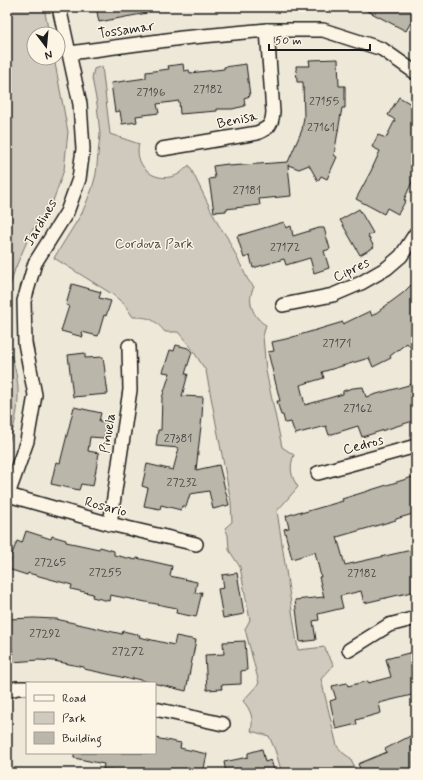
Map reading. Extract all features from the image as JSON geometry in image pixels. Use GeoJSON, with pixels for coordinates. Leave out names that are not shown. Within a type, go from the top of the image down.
{"type":"FeatureCollection","features":[{"type":"Feature","properties":{"kind":"street","name":"Jardines"},"geometry":{"type":"LineString","coordinates":[[7,496],[27,441],[35,395],[25,343],[24,300],[35,263],[67,212],[80,179],[83,149],[80,104],[59,7]]}},
{"type":"Feature","properties":{"kind":"street","name":"Tossamar"},"geometry":{"type":"LineString","coordinates":[[70,53],[182,38],[267,30],[322,30],[382,49],[416,73]]}},
{"type":"Feature","properties":{"kind":"street","name":"Benisa"},"geometry":{"type":"LineString","coordinates":[[162,149],[258,133],[267,128],[272,120],[273,112],[267,30]]}},
{"type":"Feature","properties":{"kind":"street","name":"Cipres"},"geometry":{"type":"LineString","coordinates":[[283,305],[333,295],[361,283],[387,268],[401,256],[416,233]]}},
{"type":"Feature","properties":{"kind":"street","name":"Pinuela"},"geometry":{"type":"LineString","coordinates":[[110,524],[130,390],[129,346]]}},
{"type":"Feature","properties":{"kind":"street","name":"Cedros"},"geometry":{"type":"LineString","coordinates":[[318,473],[416,446]]}},
{"type":"Feature","properties":{"kind":"street","name":"Rosario"},"geometry":{"type":"LineString","coordinates":[[7,496],[110,524],[196,544]]}},
{"type":"Feature","properties":{"kind":"street"},"geometry":{"type":"LineString","coordinates":[[349,650],[389,625],[416,618]]}},
{"type":"Feature","properties":{"kind":"street"},"geometry":{"type":"LineString","coordinates":[[7,691],[17,688],[26,688]]}},
{"type":"Feature","properties":{"kind":"street"},"geometry":{"type":"LineString","coordinates":[[156,709],[223,724]]}},
{"type":"Feature","properties":{"kind":"green space"},"geometry":{"type":"Polygon","coordinates":[[[7,7],[44,7],[48,26],[26,26],[26,66],[56,66],[68,132],[64,170],[52,204],[31,232],[15,269],[7,296],[7,7]]]}},
{"type":"Feature","properties":{"kind":"green space","name":"Cordova Park"},"geometry":{"type":"Polygon","coordinates":[[[102,66],[110,134],[139,144],[138,151],[141,164],[150,173],[156,176],[163,178],[176,176],[189,165],[218,224],[227,237],[248,280],[254,287],[251,303],[254,313],[261,322],[266,325],[263,336],[266,371],[282,447],[294,455],[292,472],[298,487],[277,511],[298,650],[325,647],[327,654],[334,665],[321,679],[337,746],[350,758],[357,773],[282,773],[269,736],[251,731],[251,715],[243,701],[259,683],[245,629],[250,620],[240,567],[229,550],[228,535],[225,528],[232,522],[231,502],[206,371],[190,346],[178,332],[165,332],[158,324],[148,318],[133,317],[124,304],[112,294],[54,258],[82,213],[92,189],[96,174],[100,135],[97,104],[92,78],[94,69],[102,66]]]}},
{"type":"Feature","properties":{"kind":"green space"},"geometry":{"type":"Polygon","coordinates":[[[7,341],[15,368],[18,403],[13,429],[7,448],[7,341]]]}},
{"type":"Feature","properties":{"kind":"building"},"geometry":{"type":"Polygon","coordinates":[[[96,7],[147,7],[147,13],[99,22],[96,7]]]}},
{"type":"Feature","properties":{"kind":"building"},"geometry":{"type":"Polygon","coordinates":[[[360,7],[416,7],[416,13],[406,31],[360,7]]]}},
{"type":"Feature","properties":{"kind":"building"},"geometry":{"type":"Polygon","coordinates":[[[338,59],[339,86],[345,86],[345,108],[342,108],[334,155],[337,157],[327,179],[321,176],[318,181],[309,165],[299,169],[288,165],[291,196],[259,199],[260,205],[214,212],[209,179],[215,178],[213,166],[288,162],[302,130],[304,117],[303,82],[297,82],[296,66],[310,66],[309,60],[338,59]]]}},
{"type":"Feature","properties":{"kind":"building"},"geometry":{"type":"Polygon","coordinates":[[[183,64],[184,71],[189,70],[190,73],[224,69],[224,67],[246,64],[250,96],[244,98],[245,106],[232,109],[217,109],[217,111],[180,114],[179,101],[157,104],[159,113],[136,116],[137,122],[122,124],[120,111],[115,112],[111,83],[146,78],[146,72],[169,69],[168,66],[183,64]]]}},
{"type":"Feature","properties":{"kind":"building"},"geometry":{"type":"Polygon","coordinates":[[[399,97],[416,107],[416,173],[404,200],[406,200],[398,214],[387,208],[384,214],[356,199],[380,151],[372,147],[378,135],[386,138],[395,120],[388,115],[399,97]]]}},
{"type":"Feature","properties":{"kind":"building"},"geometry":{"type":"Polygon","coordinates":[[[359,209],[373,233],[368,236],[374,247],[360,255],[340,220],[359,209]]]}},
{"type":"Feature","properties":{"kind":"building"},"geometry":{"type":"Polygon","coordinates":[[[284,222],[286,228],[291,226],[293,236],[319,228],[324,228],[330,249],[324,251],[329,268],[314,273],[310,258],[286,265],[284,259],[253,268],[250,256],[244,258],[237,236],[284,222]]]}},
{"type":"Feature","properties":{"kind":"building"},"geometry":{"type":"Polygon","coordinates":[[[416,280],[416,355],[407,343],[390,356],[391,358],[373,367],[369,358],[322,372],[324,378],[300,385],[305,405],[343,394],[343,391],[353,388],[363,387],[366,397],[416,383],[416,420],[362,437],[358,426],[329,435],[326,426],[295,434],[291,422],[285,423],[277,401],[280,401],[268,352],[274,351],[272,342],[343,322],[343,324],[370,311],[372,316],[403,293],[416,280]]]}},
{"type":"Feature","properties":{"kind":"building"},"geometry":{"type":"Polygon","coordinates":[[[72,284],[101,292],[99,298],[111,301],[106,316],[104,315],[98,336],[82,332],[83,337],[61,331],[69,306],[66,305],[72,284]]]}},
{"type":"Feature","properties":{"kind":"building"},"geometry":{"type":"Polygon","coordinates":[[[176,345],[188,348],[192,352],[185,374],[188,374],[182,396],[203,397],[196,470],[219,465],[229,505],[213,509],[209,491],[190,494],[186,507],[182,506],[181,510],[161,505],[160,509],[144,506],[148,488],[142,486],[147,464],[173,470],[179,448],[156,446],[158,430],[161,430],[162,398],[170,373],[163,372],[170,350],[174,351],[176,345]]]}},
{"type":"Feature","properties":{"kind":"building"},"geometry":{"type":"Polygon","coordinates":[[[85,353],[85,358],[103,357],[108,394],[73,397],[68,355],[85,353]]]}},
{"type":"Feature","properties":{"kind":"building"},"geometry":{"type":"Polygon","coordinates":[[[74,407],[101,413],[99,421],[107,422],[104,438],[90,437],[88,451],[99,453],[93,486],[81,484],[79,490],[51,484],[56,462],[60,463],[74,407]]]}},
{"type":"Feature","properties":{"kind":"building"},"geometry":{"type":"Polygon","coordinates":[[[416,476],[416,513],[337,537],[345,565],[416,549],[416,591],[364,603],[361,591],[340,596],[343,608],[318,614],[319,620],[313,621],[316,640],[300,642],[295,600],[324,597],[315,552],[292,559],[284,529],[289,528],[286,516],[343,501],[342,499],[416,476]]]}},
{"type":"Feature","properties":{"kind":"building"},"geometry":{"type":"Polygon","coordinates":[[[26,531],[51,539],[52,536],[66,540],[66,542],[99,549],[100,547],[114,551],[114,555],[136,560],[137,558],[172,566],[170,576],[197,582],[195,593],[202,592],[196,617],[176,613],[177,608],[110,595],[109,601],[92,597],[93,594],[71,589],[72,585],[28,573],[27,575],[8,569],[11,559],[7,555],[12,554],[17,541],[22,543],[26,531]]]}},
{"type":"Feature","properties":{"kind":"building"},"geometry":{"type":"Polygon","coordinates":[[[237,573],[244,614],[223,618],[218,589],[224,588],[222,575],[237,573]]]}},
{"type":"Feature","properties":{"kind":"building"},"geometry":{"type":"Polygon","coordinates":[[[7,619],[56,619],[122,634],[123,631],[140,635],[139,637],[174,645],[176,636],[196,640],[186,691],[156,684],[156,682],[149,682],[132,678],[132,680],[84,669],[84,667],[54,661],[39,660],[12,662],[12,649],[7,649],[7,619]]]}},
{"type":"Feature","properties":{"kind":"building"},"geometry":{"type":"Polygon","coordinates":[[[245,641],[247,670],[241,671],[241,684],[221,685],[222,689],[207,690],[205,655],[224,654],[223,642],[245,641]]]}},
{"type":"Feature","properties":{"kind":"building"},"geometry":{"type":"Polygon","coordinates":[[[416,651],[416,694],[379,703],[381,713],[356,720],[357,724],[336,729],[330,701],[336,699],[332,686],[347,683],[348,686],[368,681],[368,683],[391,677],[386,659],[416,651]]]}},
{"type":"Feature","properties":{"kind":"building"},"geometry":{"type":"Polygon","coordinates":[[[416,733],[416,773],[362,773],[358,764],[387,752],[385,749],[416,733]]]}},
{"type":"Feature","properties":{"kind":"building"},"geometry":{"type":"Polygon","coordinates":[[[156,738],[181,743],[180,748],[207,754],[203,773],[121,773],[103,769],[104,764],[74,758],[74,754],[156,754],[156,738]]]}},
{"type":"Feature","properties":{"kind":"building"},"geometry":{"type":"Polygon","coordinates":[[[262,749],[265,762],[271,760],[275,773],[226,773],[224,762],[248,757],[248,753],[262,749]]]}}]}
